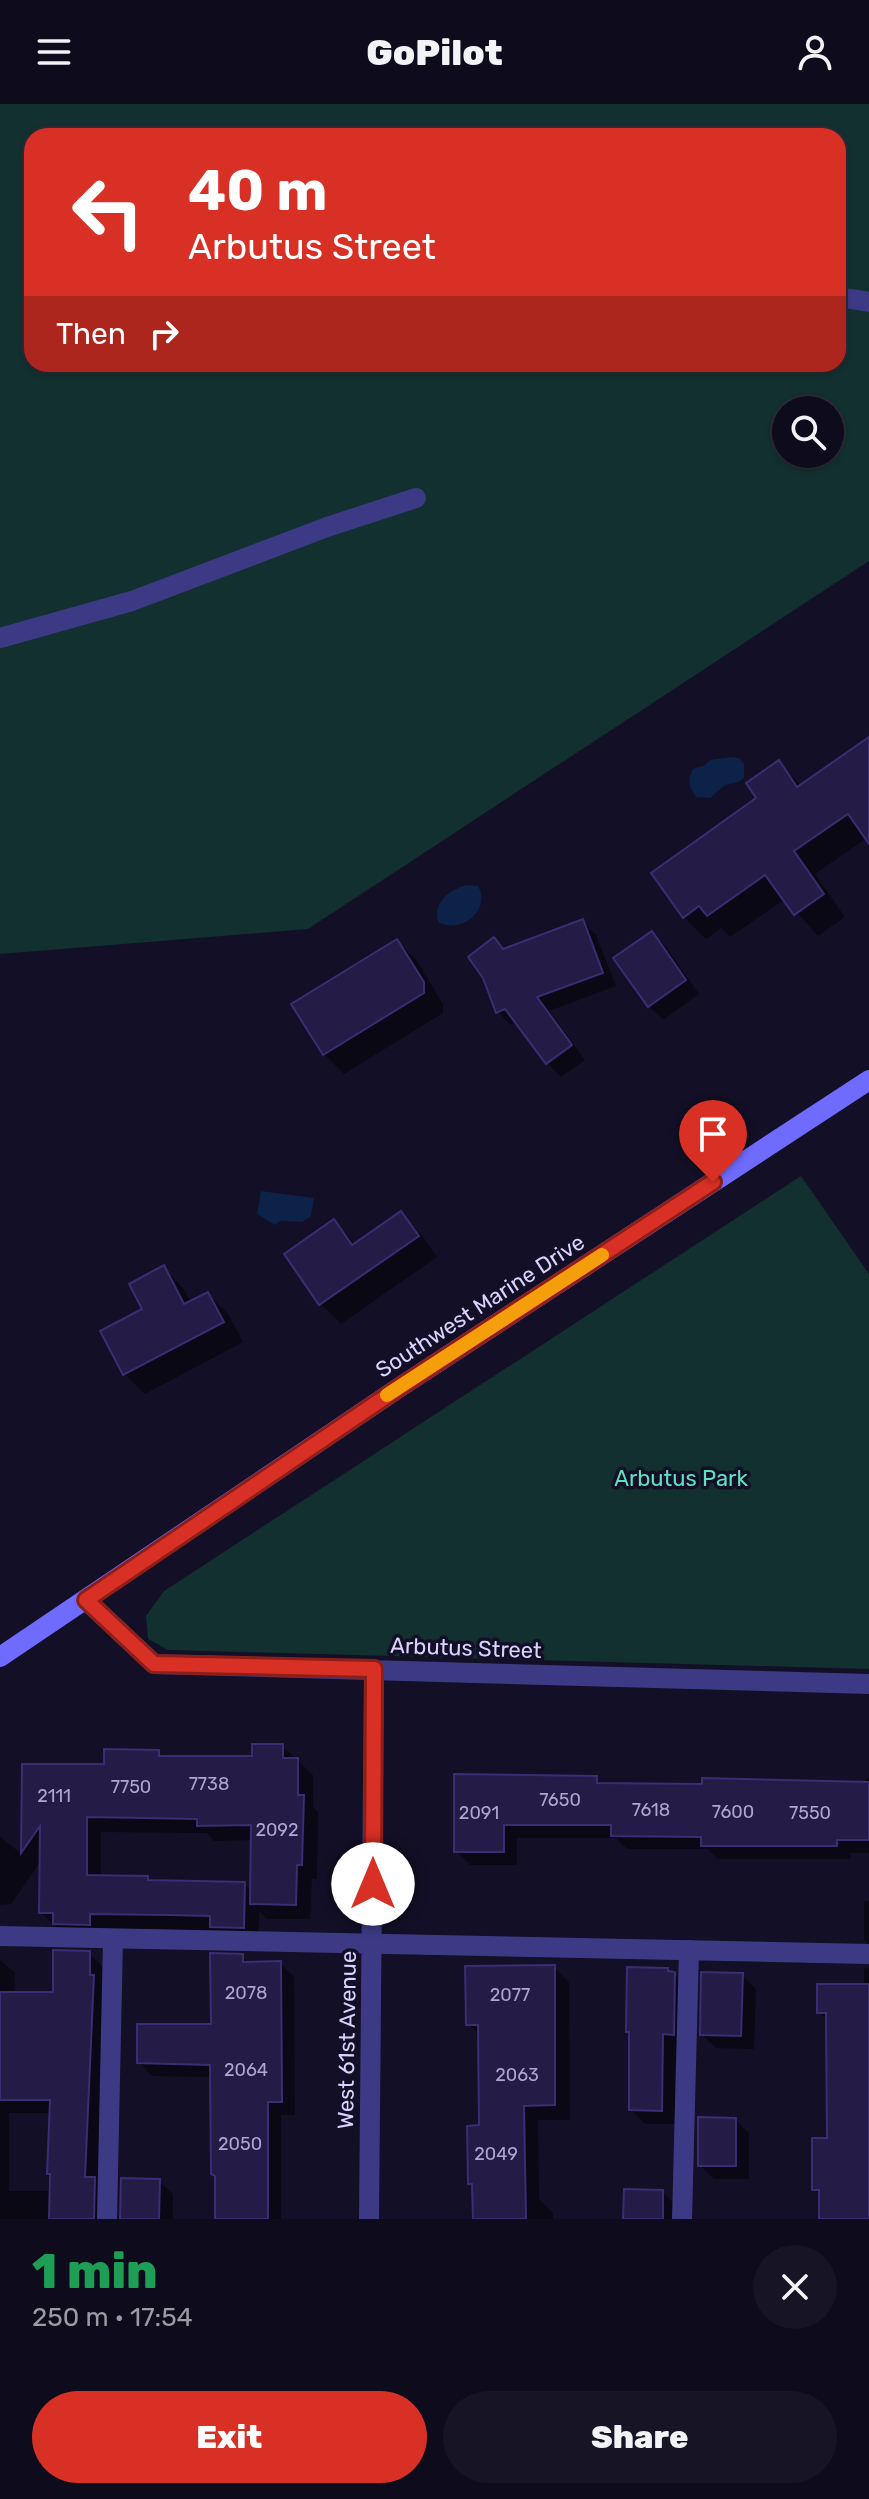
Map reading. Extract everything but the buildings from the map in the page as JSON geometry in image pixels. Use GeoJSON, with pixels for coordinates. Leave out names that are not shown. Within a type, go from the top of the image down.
{"type":"FeatureCollection","features":[{"type":"Feature","properties":{"kind":"main road","name":"Southwest Marine Drive"},"geometry":{"type":"LineString","coordinates":[[0,1657],[400,1387],[869,1080]]}},
{"type":"Feature","properties":{"kind":"street"},"geometry":{"type":"LineString","coordinates":[[846,298],[869,302]]}},
{"type":"Feature","properties":{"kind":"street"},"geometry":{"type":"LineString","coordinates":[[0,638],[132,601],[327,527],[416,498]]}},
{"type":"Feature","properties":{"kind":"street","name":"Arbutus Street"},"geometry":{"type":"LineString","coordinates":[[86,1600],[154,1664],[869,1684]]}},
{"type":"Feature","properties":{"kind":"street","name":"West 61st Avenue"},"geometry":{"type":"LineString","coordinates":[[369,2219],[374,1669]]}},
{"type":"Feature","properties":{"kind":"street"},"geometry":{"type":"LineString","coordinates":[[0,1936],[869,1954]]}},
{"type":"Feature","properties":{"kind":"street"},"geometry":{"type":"LineString","coordinates":[[107,2219],[113,1939]]}},
{"type":"Feature","properties":{"kind":"street"},"geometry":{"type":"LineString","coordinates":[[682,2219],[689,1950]]}},
{"type":"Feature","properties":{"kind":"green space"},"geometry":{"type":"Polygon","coordinates":[[[0,104],[869,104],[869,561],[308,929],[0,954],[0,104]]]}},
{"type":"Feature","properties":{"kind":"green space","name":"Arbutus Park"},"geometry":{"type":"Polygon","coordinates":[[[801,1176],[869,1274],[869,1669],[168,1650],[148,1639],[146,1616],[164,1591],[801,1176]]]}},
{"type":"Feature","properties":{"kind":"water"},"geometry":{"type":"Polygon","coordinates":[[[739,758],[744,764],[744,778],[725,785],[710,798],[696,797],[690,784],[693,769],[710,760],[739,758]]]}},
{"type":"Feature","properties":{"kind":"water"},"geometry":{"type":"Polygon","coordinates":[[[466,885],[478,886],[481,895],[481,904],[472,918],[456,925],[438,922],[438,909],[443,898],[466,885]]]}},
{"type":"Feature","properties":{"kind":"water"},"geometry":{"type":"Polygon","coordinates":[[[261,1191],[314,1198],[311,1216],[302,1222],[280,1221],[275,1225],[257,1214],[261,1191]]]}},
{"type":"Feature","properties":{"kind":"slow traffic"},"geometry":{"type":"LineString","coordinates":[[387,1395],[602,1255]]}},
{"type":"Feature","properties":{"kind":"route"},"geometry":{"type":"LineString","coordinates":[[373,1884],[374,1669],[154,1664],[86,1600],[400,1387],[713,1182]]}}]}
